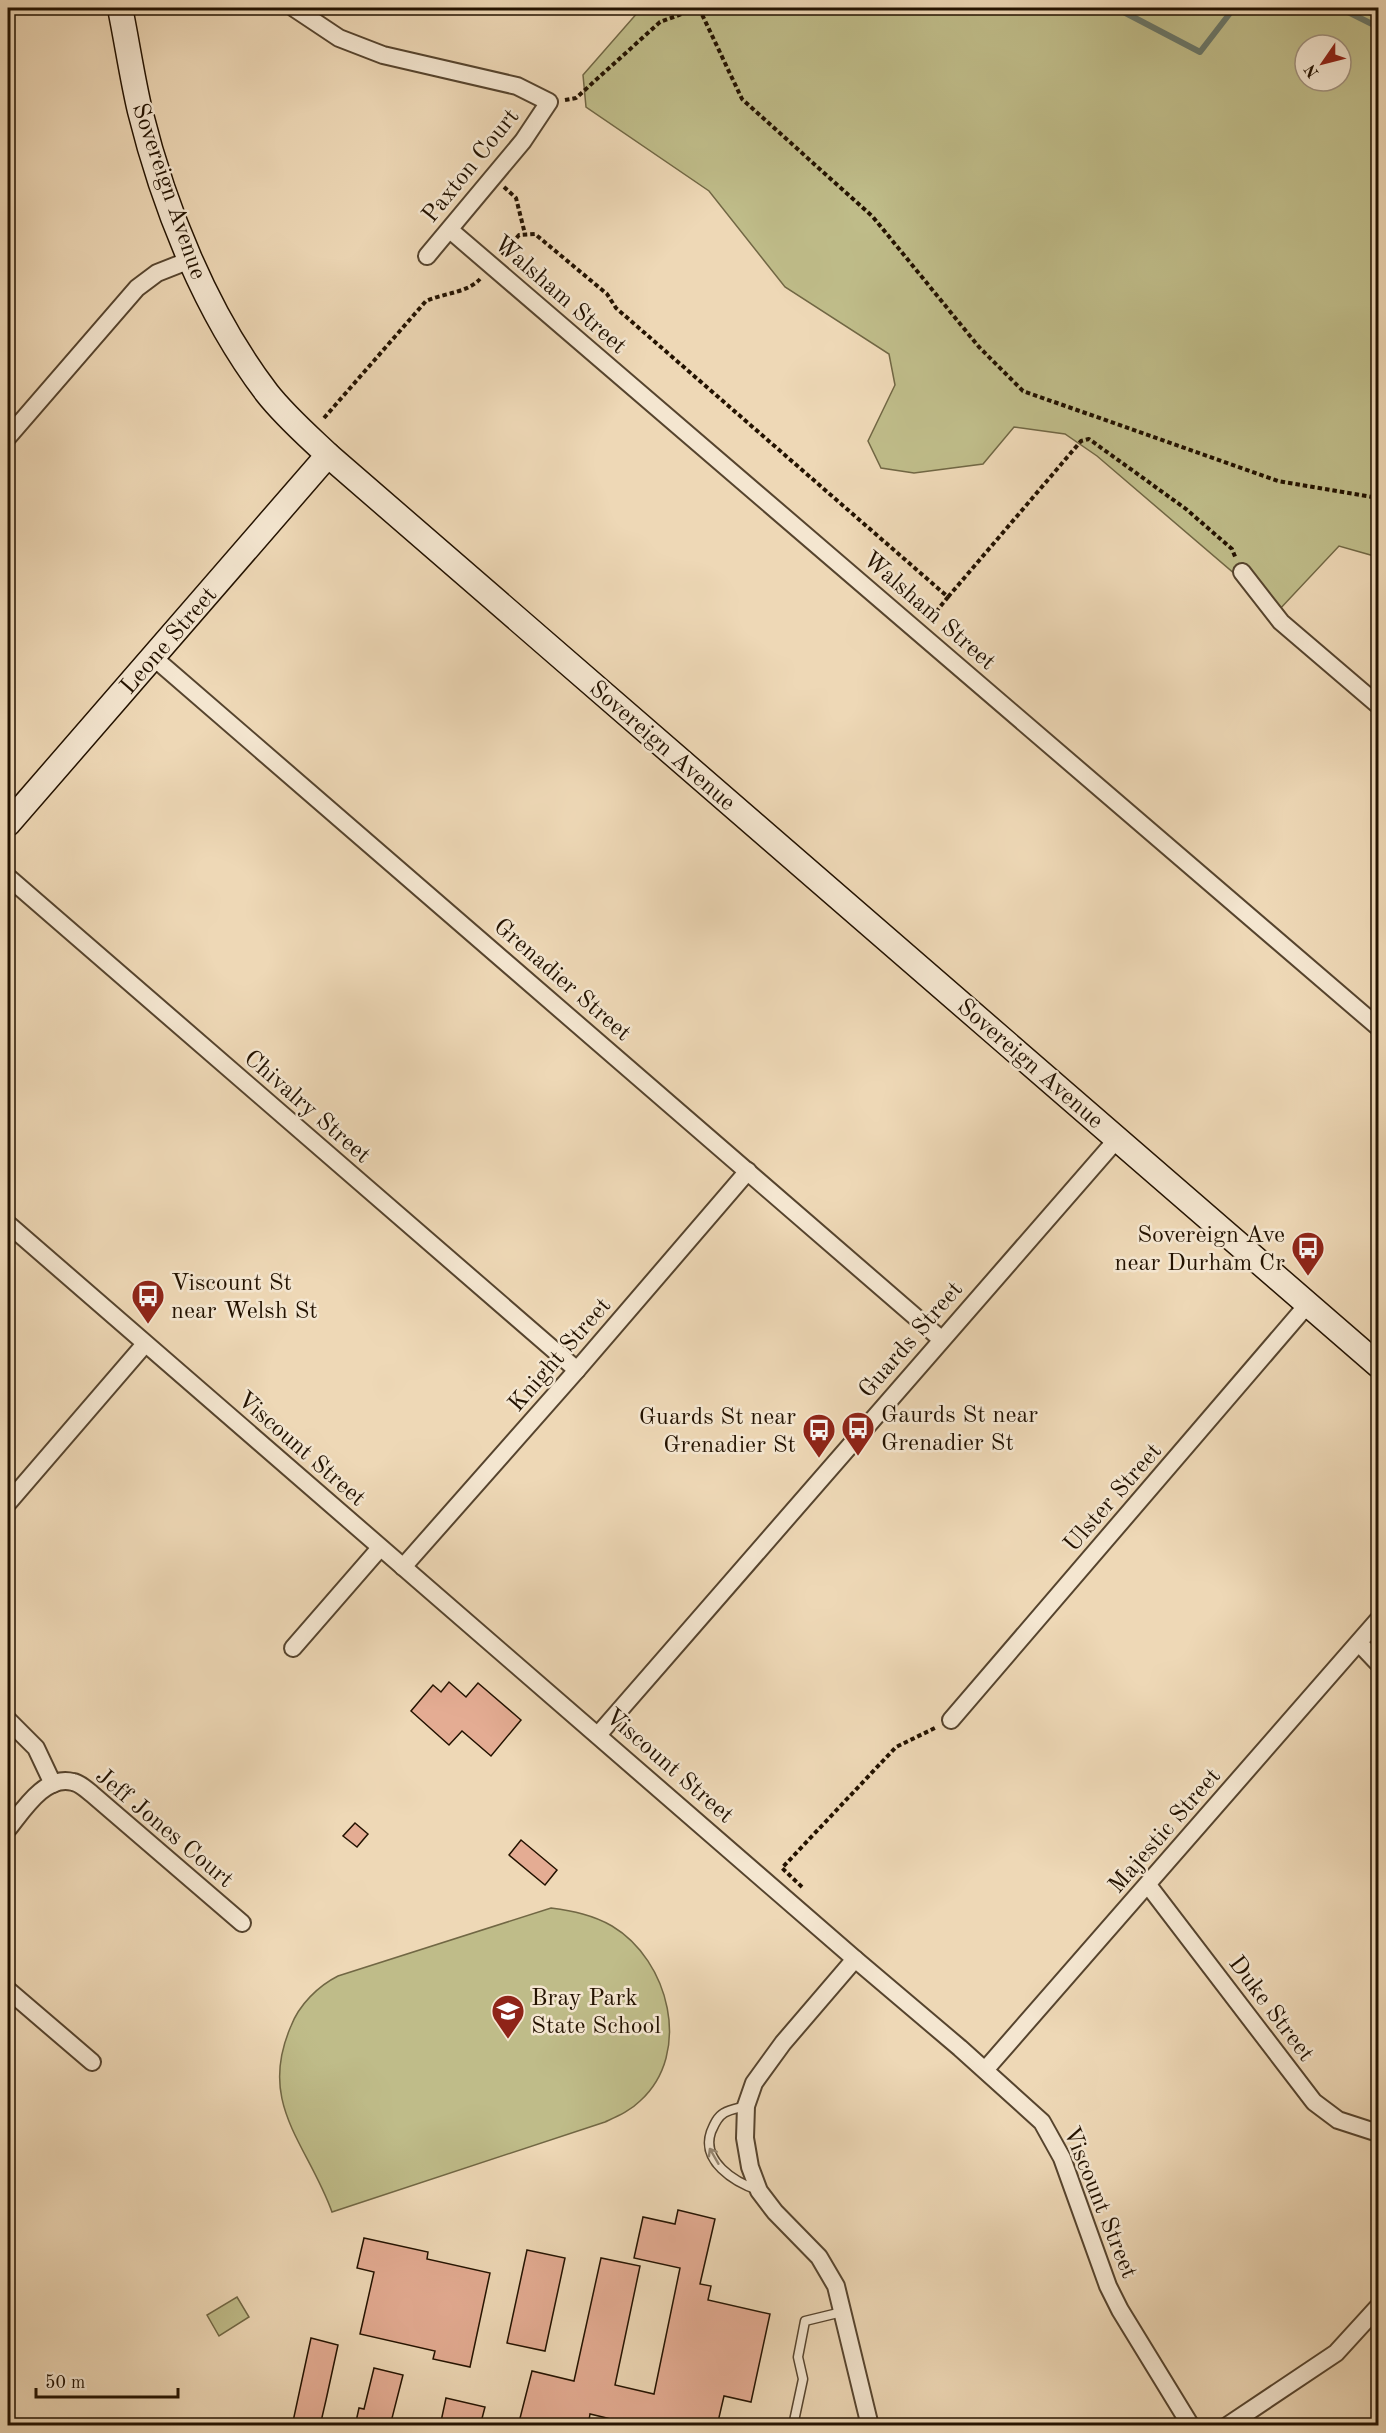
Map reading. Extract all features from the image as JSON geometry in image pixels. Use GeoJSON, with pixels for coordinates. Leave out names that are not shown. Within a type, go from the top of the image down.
{"type":"FeatureCollection","features":[{"type":"Feature","properties":{"kind":"street","name":"Sovereign Avenue"},"geometry":{"type":"LineString","coordinates":[[120,8],[150,147],[190,260],[216,312],[267,393],[289,418],[328,455],[1378,1365]]}},
{"type":"Feature","properties":{"kind":"street"},"geometry":{"type":"LineString","coordinates":[[294,8],[339,38],[383,55],[517,86],[549,102]]}},
{"type":"Feature","properties":{"kind":"street","name":"Paxton Court"},"geometry":{"type":"LineString","coordinates":[[427,256],[523,141],[549,102]]}},
{"type":"Feature","properties":{"kind":"street","name":"Walsham Street"},"geometry":{"type":"LineString","coordinates":[[450,230],[1378,1027]]}},
{"type":"Feature","properties":{"kind":"street"},"geometry":{"type":"LineString","coordinates":[[8,437],[137,288],[157,273],[190,260]]}},
{"type":"Feature","properties":{"kind":"street","name":"Leone Street"},"geometry":{"type":"LineString","coordinates":[[8,824],[328,455]]}},
{"type":"Feature","properties":{"kind":"street"},"geometry":{"type":"LineString","coordinates":[[1242,572],[1281,622],[1378,705]]}},
{"type":"Feature","properties":{"kind":"street","name":"Grenadier Street"},"geometry":{"type":"LineString","coordinates":[[153,657],[941,1339]]}},
{"type":"Feature","properties":{"kind":"street","name":"Chivalry Street"},"geometry":{"type":"LineString","coordinates":[[8,877],[577,1370]]}},
{"type":"Feature","properties":{"kind":"street","name":"Guards Street"},"geometry":{"type":"LineString","coordinates":[[598,1735],[1118,1138]]}},
{"type":"Feature","properties":{"kind":"street","name":"Knight Street"},"geometry":{"type":"LineString","coordinates":[[403,1567],[748,1171]]}},
{"type":"Feature","properties":{"kind":"street","name":"Viscount Street"},"geometry":{"type":"LineString","coordinates":[[8,1224],[985,2070],[1042,2122],[1053,2139],[1108,2286],[1120,2310],[1191,2426]]}},
{"type":"Feature","properties":{"kind":"street","name":"Ulster Street"},"geometry":{"type":"LineString","coordinates":[[951,1720],[1308,1304]]}},
{"type":"Feature","properties":{"kind":"street"},"geometry":{"type":"LineString","coordinates":[[8,1503],[145,1344]]}},
{"type":"Feature","properties":{"kind":"street"},"geometry":{"type":"LineString","coordinates":[[293,1648],[380,1548]]}},
{"type":"Feature","properties":{"kind":"street","name":"Majestic Street"},"geometry":{"type":"LineString","coordinates":[[985,2070],[1378,1620]]}},
{"type":"Feature","properties":{"kind":"street"},"geometry":{"type":"LineString","coordinates":[[1359,1643],[1378,1663]]}},
{"type":"Feature","properties":{"kind":"street"},"geometry":{"type":"LineString","coordinates":[[8,1720],[36,1748],[53,1785],[36,1796],[8,1829]]}},
{"type":"Feature","properties":{"kind":"street","name":"Jeff Jones Court"},"geometry":{"type":"LineString","coordinates":[[53,1785],[73,1782],[84,1787],[242,1923]]}},
{"type":"Feature","properties":{"kind":"street","name":"Duke Street"},"geometry":{"type":"LineString","coordinates":[[1148,1885],[1314,2102],[1338,2120],[1378,2133]]}},
{"type":"Feature","properties":{"kind":"street"},"geometry":{"type":"LineString","coordinates":[[855,1959],[767,2063],[754,2083],[746,2106],[745,2138],[750,2167],[759,2191],[774,2212],[819,2257],[836,2286],[870,2426]]}},
{"type":"Feature","properties":{"kind":"street"},"geometry":{"type":"LineString","coordinates":[[8,1990],[92,2062]]}},
{"type":"Feature","properties":{"kind":"street"},"geometry":{"type":"LineString","coordinates":[[1227,2426],[1336,2353],[1378,2307]]}},
{"type":"Feature","properties":{"kind":"lane"},"geometry":{"type":"LineString","coordinates":[[746,2106],[723,2113],[714,2123],[707,2143],[713,2158],[725,2172],[738,2183],[759,2191]]}},
{"type":"Feature","properties":{"kind":"lane"},"geometry":{"type":"LineString","coordinates":[[794,2421],[803,2379],[798,2357],[805,2321],[842,2312]]}},
{"type":"Feature","properties":{"kind":"path"},"geometry":{"type":"LineString","coordinates":[[549,102],[576,98],[660,22],[699,8],[742,99],[873,218],[979,347],[1023,391],[1278,481],[1378,498]]}},
{"type":"Feature","properties":{"kind":"path"},"geometry":{"type":"LineString","coordinates":[[501,185],[516,198],[525,234]]}},
{"type":"Feature","properties":{"kind":"path"},"geometry":{"type":"LineString","coordinates":[[501,255],[519,235],[535,234],[607,294],[616,308],[948,597]]}},
{"type":"Feature","properties":{"kind":"path"},"geometry":{"type":"LineString","coordinates":[[324,417],[426,301],[442,294],[472,288],[485,273]]}},
{"type":"Feature","properties":{"kind":"path"},"geometry":{"type":"LineString","coordinates":[[931,618],[1081,441],[1089,439],[1201,522],[1232,549],[1242,572]]}},
{"type":"Feature","properties":{"kind":"path"},"geometry":{"type":"LineString","coordinates":[[797,1908],[810,1895],[782,1868],[896,1747],[951,1720]]}},
{"type":"Feature","properties":{"kind":"shaded area"},"geometry":{"type":"Polygon","coordinates":[[[637,8],[1357,8],[1378,19],[1378,561],[1374,556],[1339,546],[1278,611],[1097,456],[1065,434],[1014,427],[983,464],[914,473],[881,468],[868,441],[895,385],[889,354],[785,287],[709,191],[586,107],[583,75],[639,11],[637,8]]]}},
{"type":"Feature","properties":{"kind":"shaded area"},"geometry":{"type":"Polygon","coordinates":[[[551,1908],[583,1914],[612,1926],[632,1941],[648,1961],[660,1984],[667,2008],[669,2034],[666,2058],[656,2081],[636,2105],[605,2122],[332,2212],[289,2122],[282,2101],[280,2078],[282,2054],[294,2018],[304,2004],[316,1991],[338,1976],[551,1908]]]}},
{"type":"Feature","properties":{"kind":"shaded area"},"geometry":{"type":"Polygon","coordinates":[[[237,2297],[249,2317],[219,2336],[207,2315],[237,2297]]]}},
{"type":"Feature","properties":{"kind":"building"},"geometry":{"type":"Polygon","coordinates":[[[449,1682],[466,1697],[478,1683],[521,1720],[491,1756],[462,1731],[449,1745],[411,1711],[433,1685],[441,1692],[449,1682]]]}},
{"type":"Feature","properties":{"kind":"building"},"geometry":{"type":"Polygon","coordinates":[[[355,1823],[368,1834],[357,1847],[343,1836],[355,1823]]]}},
{"type":"Feature","properties":{"kind":"building"},"geometry":{"type":"Polygon","coordinates":[[[521,1840],[557,1870],[545,1885],[509,1855],[521,1840]]]}},
{"type":"Feature","properties":{"kind":"building"},"geometry":{"type":"Polygon","coordinates":[[[678,2210],[715,2219],[700,2284],[711,2286],[708,2300],[770,2314],[751,2402],[724,2396],[717,2426],[640,2426],[590,2414],[588,2426],[518,2426],[532,2371],[574,2381],[601,2258],[640,2266],[615,2385],[654,2394],[680,2268],[634,2258],[643,2217],[675,2224],[678,2210]]]}},
{"type":"Feature","properties":{"kind":"building"},"geometry":{"type":"Polygon","coordinates":[[[364,2238],[428,2252],[427,2259],[490,2273],[470,2367],[433,2359],[435,2351],[360,2334],[374,2272],[357,2268],[364,2238]]]}},
{"type":"Feature","properties":{"kind":"building"},"geometry":{"type":"Polygon","coordinates":[[[527,2250],[565,2258],[545,2351],[507,2343],[527,2250]]]}},
{"type":"Feature","properties":{"kind":"building"},"geometry":{"type":"Polygon","coordinates":[[[311,2338],[338,2345],[320,2426],[292,2426],[311,2338]]]}},
{"type":"Feature","properties":{"kind":"building"},"geometry":{"type":"Polygon","coordinates":[[[374,2368],[403,2375],[390,2426],[355,2426],[359,2408],[364,2409],[374,2368]]]}},
{"type":"Feature","properties":{"kind":"building"},"geometry":{"type":"Polygon","coordinates":[[[446,2398],[485,2407],[480,2426],[440,2426],[446,2398]]]}},
{"type":"Feature","properties":{"kind":"waterway"},"geometry":{"type":"LineString","coordinates":[[1116,8],[1200,52],[1234,8]]}},
{"type":"Feature","properties":{"kind":"waterway"},"geometry":{"type":"LineString","coordinates":[[1340,8],[1378,27]]}},
{"type":"Feature","properties":{"kind":"place","name":"Sovereign Ave near Durham Cr"},"geometry":{"type":"Point","coordinates":[1308,1277]}},
{"type":"Feature","properties":{"kind":"place","name":"Viscount St near Welsh St"},"geometry":{"type":"Point","coordinates":[148,1325]}},
{"type":"Feature","properties":{"kind":"place","name":"Gaurds St near Grenadier St"},"geometry":{"type":"Point","coordinates":[858,1457]}},
{"type":"Feature","properties":{"kind":"place","name":"Guards St near Grenadier St"},"geometry":{"type":"Point","coordinates":[819,1459]}},
{"type":"Feature","properties":{"kind":"place","name":"Bray Park State School"},"geometry":{"type":"Point","coordinates":[508,2040]}}]}
